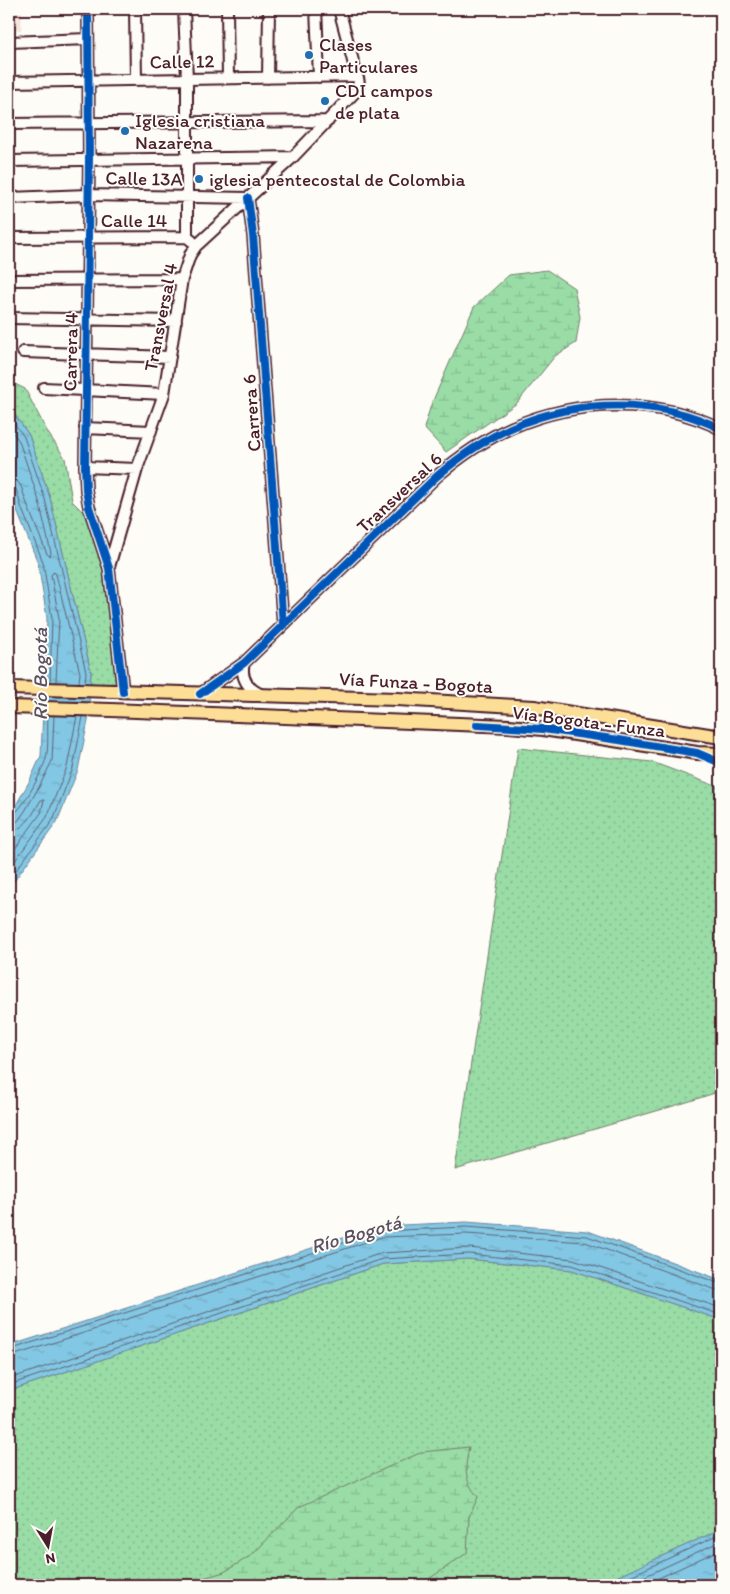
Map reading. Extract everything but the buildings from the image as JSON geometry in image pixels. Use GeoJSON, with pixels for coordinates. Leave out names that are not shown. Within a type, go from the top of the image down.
{"type":"FeatureCollection","features":[{"type":"Feature","properties":{"kind":"main road","name":"Vía Funza - Bogota"},"geometry":{"type":"LineString","coordinates":[[9,688],[479,703],[534,707],[721,737]]}},
{"type":"Feature","properties":{"kind":"main road"},"geometry":{"type":"LineString","coordinates":[[476,725],[479,703]]}},
{"type":"Feature","properties":{"kind":"main road","name":"Vía Bogota - Funza"},"geometry":{"type":"LineString","coordinates":[[9,707],[543,729],[697,753],[719,759]]}},
{"type":"Feature","properties":{"kind":"street","name":"Carrera 4"},"geometry":{"type":"LineString","coordinates":[[88,9],[89,160],[85,428],[86,490],[89,507],[109,568],[123,692]]}},
{"type":"Feature","properties":{"kind":"street"},"geometry":{"type":"LineString","coordinates":[[134,9],[136,80]]}},
{"type":"Feature","properties":{"kind":"street"},"geometry":{"type":"LineString","coordinates":[[184,9],[188,122],[187,237]]}},
{"type":"Feature","properties":{"kind":"street"},"geometry":{"type":"LineString","coordinates":[[227,9],[228,78]]}},
{"type":"Feature","properties":{"kind":"street"},"geometry":{"type":"LineString","coordinates":[[268,78],[269,9]]}},
{"type":"Feature","properties":{"kind":"street"},"geometry":{"type":"LineString","coordinates":[[316,9],[318,77]]}},
{"type":"Feature","properties":{"kind":"street"},"geometry":{"type":"LineString","coordinates":[[339,9],[357,76]]}},
{"type":"Feature","properties":{"kind":"street"},"geometry":{"type":"LineString","coordinates":[[9,42],[88,39]]}},
{"type":"Feature","properties":{"kind":"street","name":"Calle 12"},"geometry":{"type":"LineString","coordinates":[[9,82],[357,76]]}},
{"type":"Feature","properties":{"kind":"street","name":"Transversal 4"},"geometry":{"type":"LineString","coordinates":[[109,568],[137,469],[164,394],[182,279],[190,255],[196,246],[293,157],[356,91],[359,83],[357,76]]}},
{"type":"Feature","properties":{"kind":"street"},"geometry":{"type":"LineString","coordinates":[[9,124],[328,120]]}},
{"type":"Feature","properties":{"kind":"street"},"geometry":{"type":"LineString","coordinates":[[9,160],[293,157]]}},
{"type":"Feature","properties":{"kind":"street","name":"Calle 13A"},"geometry":{"type":"LineString","coordinates":[[9,198],[88,195],[248,198]]}},
{"type":"Feature","properties":{"kind":"street","name":"Carrera 6"},"geometry":{"type":"LineString","coordinates":[[248,198],[254,235],[283,625]]}},
{"type":"Feature","properties":{"kind":"street","name":"Calle 14"},"geometry":{"type":"LineString","coordinates":[[9,238],[187,237],[196,246]]}},
{"type":"Feature","properties":{"kind":"street"},"geometry":{"type":"LineString","coordinates":[[9,280],[182,279]]}},
{"type":"Feature","properties":{"kind":"street"},"geometry":{"type":"LineString","coordinates":[[9,318],[176,321]]}},
{"type":"Feature","properties":{"kind":"street"},"geometry":{"type":"LineString","coordinates":[[22,352],[170,358]]}},
{"type":"Feature","properties":{"kind":"street"},"geometry":{"type":"LineString","coordinates":[[44,388],[164,394]]}},
{"type":"Feature","properties":{"kind":"street","name":"Transversal 6"},"geometry":{"type":"LineString","coordinates":[[200,694],[244,663],[443,471],[483,443],[512,428],[540,418],[569,411],[624,406],[651,407],[673,411],[693,416],[721,429]]}},
{"type":"Feature","properties":{"kind":"street"},"geometry":{"type":"LineString","coordinates":[[85,428],[151,431]]}},
{"type":"Feature","properties":{"kind":"street"},"geometry":{"type":"LineString","coordinates":[[85,467],[137,469]]}},
{"type":"Feature","properties":{"kind":"street"},"geometry":{"type":"LineString","coordinates":[[244,663],[243,675],[248,686],[264,696]]}},
{"type":"Feature","properties":{"kind":"shaded area"},"geometry":{"type":"Polygon","coordinates":[[[9,12],[22,12],[21,30],[9,29],[9,12]]]}},
{"type":"Feature","properties":{"kind":"green space"},"geometry":{"type":"Polygon","coordinates":[[[547,270],[574,288],[580,317],[576,343],[555,356],[517,403],[446,452],[424,428],[431,405],[474,307],[509,275],[547,270]]]}},
{"type":"Feature","properties":{"kind":"green space"},"geometry":{"type":"Polygon","coordinates":[[[9,381],[25,389],[48,433],[65,458],[72,501],[84,513],[105,571],[118,686],[90,686],[91,672],[50,498],[29,435],[9,407],[9,381]]]}},
{"type":"Feature","properties":{"kind":"green space"},"geometry":{"type":"Polygon","coordinates":[[[518,748],[652,762],[721,788],[721,1091],[455,1170],[518,748]]]}},
{"type":"Feature","properties":{"kind":"green space"},"geometry":{"type":"Polygon","coordinates":[[[468,1259],[572,1270],[721,1320],[721,1529],[599,1585],[9,1585],[9,1391],[383,1264],[468,1259]]]}},
{"type":"Feature","properties":{"kind":"green space"},"geometry":{"type":"Polygon","coordinates":[[[469,1447],[466,1473],[473,1491],[478,1497],[469,1517],[467,1553],[420,1585],[179,1585],[224,1572],[252,1555],[299,1507],[422,1452],[469,1447]]]}},
{"type":"Feature","properties":{"kind":"water"},"geometry":{"type":"Polygon","coordinates":[[[9,407],[29,435],[50,498],[91,672],[88,721],[78,770],[57,822],[9,888],[9,814],[29,782],[41,756],[47,618],[38,563],[17,511],[9,483],[9,407]]]}},
{"type":"Feature","properties":{"kind":"water","name":"Río Bogotá"},"geometry":{"type":"Polygon","coordinates":[[[466,1222],[588,1231],[721,1280],[721,1320],[572,1270],[468,1259],[383,1264],[9,1391],[9,1346],[380,1226],[466,1222]]]}},
{"type":"Feature","properties":{"kind":"water"},"geometry":{"type":"Polygon","coordinates":[[[721,1529],[721,1575],[702,1585],[599,1585],[721,1529]]]}},
{"type":"Feature","properties":{"kind":"cycle path"},"geometry":{"type":"LineString","coordinates":[[88,9],[89,159],[86,490],[89,507],[109,568],[123,692]]}},
{"type":"Feature","properties":{"kind":"cycle path"},"geometry":{"type":"LineString","coordinates":[[248,198],[253,235],[283,625]]}},
{"type":"Feature","properties":{"kind":"cycle path"},"geometry":{"type":"LineString","coordinates":[[200,694],[244,663],[436,477],[472,449],[492,437],[513,427],[564,411],[590,407],[617,406],[671,411],[721,429]]}},
{"type":"Feature","properties":{"kind":"cycle path"},"geometry":{"type":"LineString","coordinates":[[477,725],[543,729],[619,740],[697,753],[721,763]]}},
{"type":"Feature","properties":{"kind":"place","name":"Clases Particulares"},"geometry":{"type":"Point","coordinates":[309,55]}},
{"type":"Feature","properties":{"kind":"place","name":"CDI campos de plata"},"geometry":{"type":"Point","coordinates":[325,101]}},
{"type":"Feature","properties":{"kind":"place","name":"Iglesia cristiana Nazarena"},"geometry":{"type":"Point","coordinates":[125,131]}},
{"type":"Feature","properties":{"kind":"place","name":"iglesia pentecostal de Colombia"},"geometry":{"type":"Point","coordinates":[199,179]}}]}
